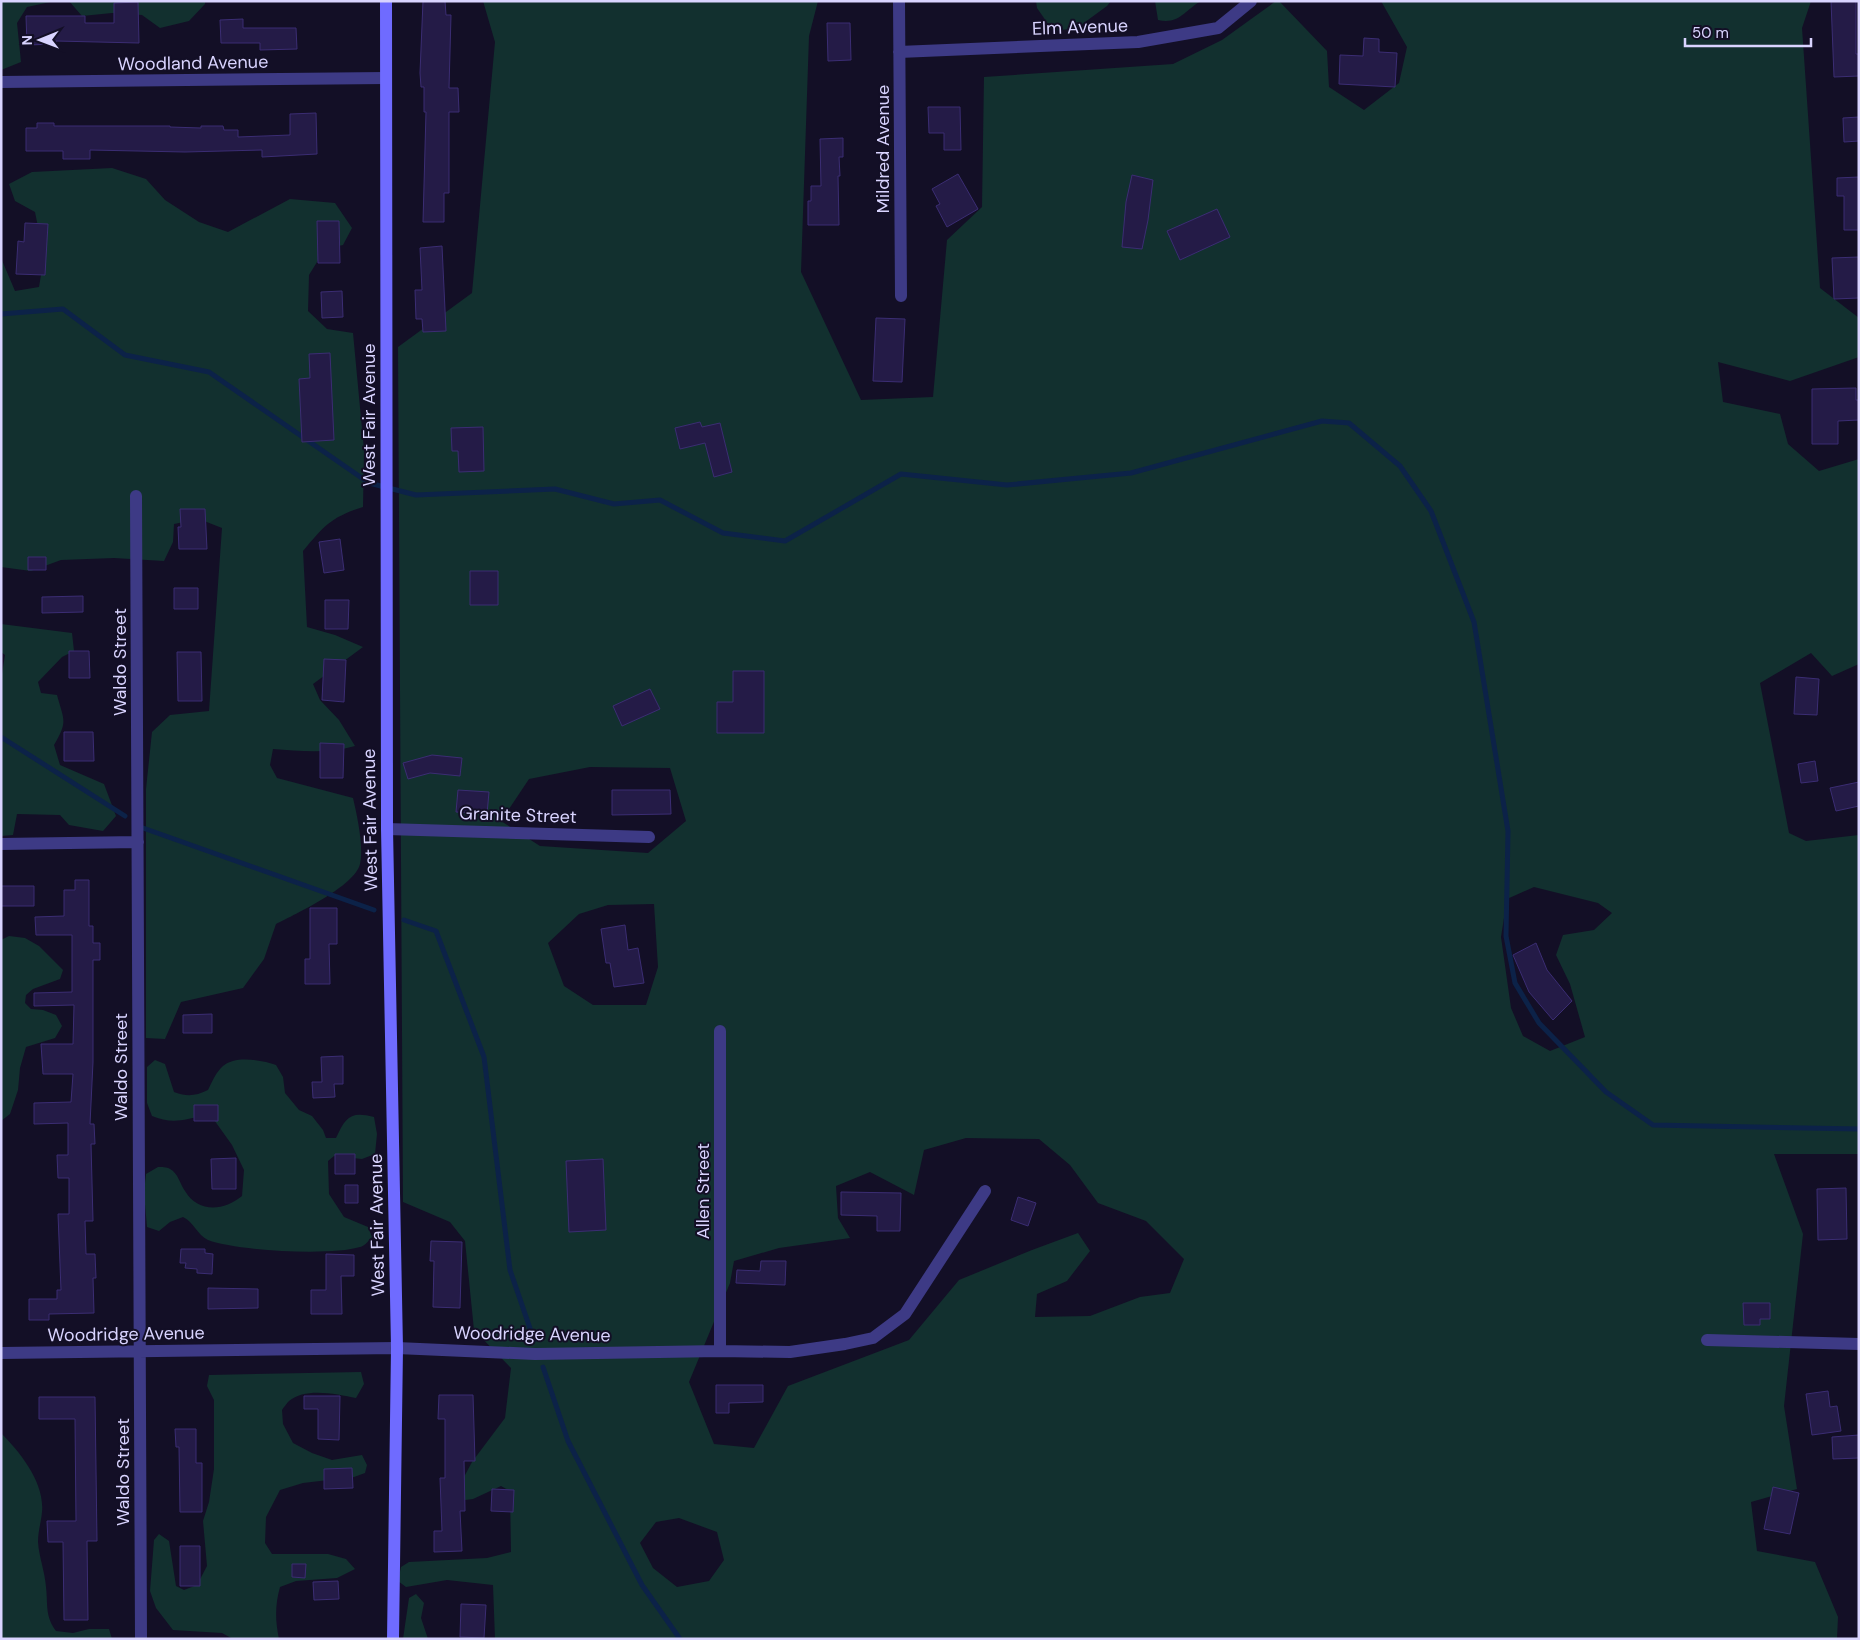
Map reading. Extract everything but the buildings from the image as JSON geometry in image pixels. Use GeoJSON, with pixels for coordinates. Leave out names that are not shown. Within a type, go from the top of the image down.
{"type":"FeatureCollection","features":[{"type":"Feature","properties":{"kind":"street","name":"West Fair Avenue"},"geometry":{"type":"LineString","coordinates":[[386,1],[387,829],[397,1348],[392,1639]]}},
{"type":"Feature","properties":{"kind":"street","name":"Mildred Avenue"},"geometry":{"type":"LineString","coordinates":[[899,1],[901,296]]}},
{"type":"Feature","properties":{"kind":"street","name":"Elm Avenue"},"geometry":{"type":"LineString","coordinates":[[899,52],[1138,42],[1218,28],[1251,1]]}},
{"type":"Feature","properties":{"kind":"street","name":"Woodland Avenue"},"geometry":{"type":"LineString","coordinates":[[1,82],[386,78]]}},
{"type":"Feature","properties":{"kind":"street","name":"Waldo Street"},"geometry":{"type":"LineString","coordinates":[[136,496],[141,1639]]}},
{"type":"Feature","properties":{"kind":"street","name":"Granite Street"},"geometry":{"type":"LineString","coordinates":[[387,829],[649,837]]}},
{"type":"Feature","properties":{"kind":"street"},"geometry":{"type":"LineString","coordinates":[[1,844],[138,842]]}},
{"type":"Feature","properties":{"kind":"street","name":"Allen Street"},"geometry":{"type":"LineString","coordinates":[[720,1031],[720,1351]]}},
{"type":"Feature","properties":{"kind":"street","name":"Woodridge Avenue"},"geometry":{"type":"LineString","coordinates":[[1,1353],[397,1348],[535,1354],[720,1351],[790,1352],[872,1338],[905,1314],[985,1191]]}},
{"type":"Feature","properties":{"kind":"street"},"geometry":{"type":"LineString","coordinates":[[1707,1340],[1859,1344]]}},
{"type":"Feature","properties":{"kind":"green space"},"geometry":{"type":"Polygon","coordinates":[[[1,1],[55,1],[27,7],[17,23],[21,62],[1,70],[1,1]]]}},
{"type":"Feature","properties":{"kind":"green space"},"geometry":{"type":"Polygon","coordinates":[[[69,1],[205,1],[205,4],[189,21],[160,28],[142,15],[112,13],[82,16],[69,1]]]}},
{"type":"Feature","properties":{"kind":"green space"},"geometry":{"type":"Polygon","coordinates":[[[483,1],[818,1],[809,36],[801,272],[861,400],[933,397],[947,240],[982,207],[984,77],[1173,64],[1222,40],[1276,1],[1279,1],[1327,51],[1329,87],[1364,110],[1399,83],[1407,47],[1381,1],[1811,1],[1802,28],[1820,288],[1859,318],[1859,357],[1790,381],[1718,362],[1723,402],[1780,414],[1788,444],[1819,471],[1859,459],[1859,664],[1832,676],[1811,653],[1760,683],[1789,833],[1806,841],[1859,835],[1859,1154],[1774,1154],[1803,1234],[1784,1406],[1797,1489],[1751,1502],[1757,1551],[1815,1562],[1838,1617],[1837,1639],[495,1639],[493,1585],[447,1580],[406,1587],[398,1581],[401,1567],[409,1562],[487,1558],[511,1552],[510,1491],[501,1486],[473,1499],[465,1500],[461,1488],[464,1477],[472,1462],[505,1418],[511,1368],[474,1330],[465,1241],[450,1222],[403,1202],[398,347],[472,293],[495,42],[483,1]],[[590,767],[529,779],[501,821],[540,846],[648,853],[686,821],[670,768],[590,767]],[[1534,887],[1507,899],[1501,937],[1511,1008],[1523,1036],[1550,1051],[1585,1037],[1570,984],[1556,955],[1563,935],[1594,930],[1612,913],[1598,903],[1534,887]],[[654,904],[608,905],[579,914],[548,943],[564,986],[593,1005],[646,1005],[658,967],[654,904]],[[966,1138],[924,1150],[914,1195],[870,1172],[836,1186],[838,1218],[850,1238],[779,1248],[734,1261],[730,1283],[689,1382],[714,1444],[754,1448],[788,1386],[909,1340],[959,1280],[1032,1250],[1078,1233],[1090,1251],[1067,1281],[1037,1294],[1035,1317],[1090,1316],[1140,1297],[1170,1293],[1184,1259],[1146,1221],[1098,1203],[1070,1165],[1039,1139],[966,1138]],[[679,1518],[656,1522],[640,1543],[653,1568],[677,1587],[709,1581],[724,1560],[717,1532],[679,1518]]]}},
{"type":"Feature","properties":{"kind":"green space"},"geometry":{"type":"Polygon","coordinates":[[[1036,1],[1111,1],[1077,28],[1053,31],[1037,8],[1036,1]]]}},
{"type":"Feature","properties":{"kind":"green space"},"geometry":{"type":"Polygon","coordinates":[[[1155,1],[1201,1],[1177,19],[1165,21],[1158,20],[1155,1]]]}},
{"type":"Feature","properties":{"kind":"green space"},"geometry":{"type":"Polygon","coordinates":[[[112,168],[146,179],[165,200],[199,222],[228,232],[290,199],[335,203],[352,228],[343,245],[325,249],[309,275],[308,311],[327,329],[353,333],[364,450],[363,507],[329,523],[303,551],[307,627],[335,635],[363,647],[313,684],[320,700],[339,720],[355,746],[324,751],[273,749],[270,765],[277,778],[353,798],[361,840],[360,864],[348,881],[336,890],[276,924],[264,959],[243,988],[181,1002],[165,1039],[146,1038],[146,789],[152,732],[170,715],[209,711],[222,528],[199,519],[174,524],[173,542],[164,561],[114,558],[61,560],[31,571],[1,567],[1,258],[15,291],[39,287],[44,257],[35,212],[15,201],[9,184],[32,172],[112,168]]]}},
{"type":"Feature","properties":{"kind":"green space"},"geometry":{"type":"Polygon","coordinates":[[[1,624],[72,633],[74,651],[62,657],[38,682],[41,693],[57,695],[61,710],[63,725],[54,745],[60,765],[104,784],[116,816],[103,831],[69,825],[60,815],[17,814],[13,835],[1,836],[1,680],[5,655],[1,652],[1,624]]]}},
{"type":"Feature","properties":{"kind":"green space"},"geometry":{"type":"Polygon","coordinates":[[[9,936],[25,938],[39,946],[63,970],[60,979],[33,989],[26,995],[25,1003],[31,1009],[43,1010],[56,1015],[62,1026],[55,1038],[26,1047],[20,1068],[18,1090],[10,1114],[1,1121],[1,940],[9,936]]]}},
{"type":"Feature","properties":{"kind":"green space"},"geometry":{"type":"Polygon","coordinates":[[[155,1060],[165,1064],[174,1092],[183,1095],[195,1095],[208,1090],[218,1071],[234,1060],[249,1060],[276,1065],[283,1077],[285,1093],[299,1110],[312,1116],[323,1130],[326,1138],[336,1138],[346,1121],[354,1115],[374,1117],[377,1134],[375,1154],[362,1159],[334,1156],[328,1161],[329,1194],[344,1217],[368,1227],[372,1237],[362,1246],[346,1250],[284,1251],[240,1247],[208,1240],[183,1217],[170,1222],[159,1231],[147,1227],[144,1193],[146,1174],[158,1167],[169,1168],[175,1173],[190,1198],[204,1206],[219,1207],[227,1205],[242,1196],[244,1170],[232,1145],[212,1117],[202,1116],[174,1121],[152,1116],[147,1103],[147,1067],[155,1060]]]}},
{"type":"Feature","properties":{"kind":"green space"},"geometry":{"type":"Polygon","coordinates":[[[361,1372],[364,1384],[356,1398],[321,1393],[304,1394],[289,1401],[282,1410],[283,1424],[293,1443],[312,1453],[332,1460],[362,1455],[367,1465],[365,1473],[354,1477],[303,1483],[280,1490],[266,1517],[265,1543],[272,1554],[328,1554],[346,1559],[355,1569],[337,1578],[296,1581],[280,1587],[276,1613],[279,1639],[233,1639],[222,1633],[173,1630],[156,1608],[150,1591],[154,1540],[159,1534],[169,1541],[176,1586],[184,1590],[197,1585],[207,1566],[203,1521],[209,1502],[214,1469],[214,1400],[207,1386],[209,1375],[361,1372]]]}},
{"type":"Feature","properties":{"kind":"green space"},"geometry":{"type":"Polygon","coordinates":[[[1,1433],[16,1449],[30,1469],[40,1490],[42,1512],[38,1542],[52,1626],[56,1631],[73,1633],[89,1629],[109,1629],[112,1639],[1,1639],[1,1433]]]}},
{"type":"Feature","properties":{"kind":"green space"},"geometry":{"type":"Polygon","coordinates":[[[416,1594],[424,1603],[421,1618],[428,1639],[403,1639],[409,1598],[416,1594]]]}},
{"type":"Feature","properties":{"kind":"waterway"},"geometry":{"type":"LineString","coordinates":[[1,314],[63,309],[125,355],[209,372],[369,483],[416,495],[555,489],[614,504],[660,500],[723,533],[785,541],[901,474],[1007,485],[1131,473],[1322,421],[1349,423],[1400,466],[1431,511],[1474,622],[1508,831],[1506,936],[1515,983],[1539,1023],[1606,1092],[1653,1125],[1859,1129]]}},
{"type":"Feature","properties":{"kind":"waterway"},"geometry":{"type":"LineString","coordinates":[[1,737],[125,816]]}},
{"type":"Feature","properties":{"kind":"waterway"},"geometry":{"type":"LineString","coordinates":[[143,828],[374,910]]}},
{"type":"Feature","properties":{"kind":"waterway"},"geometry":{"type":"LineString","coordinates":[[404,920],[436,931],[484,1057],[510,1270],[534,1340]]}},
{"type":"Feature","properties":{"kind":"waterway"},"geometry":{"type":"LineString","coordinates":[[543,1367],[568,1441],[642,1585],[680,1639]]}}]}
